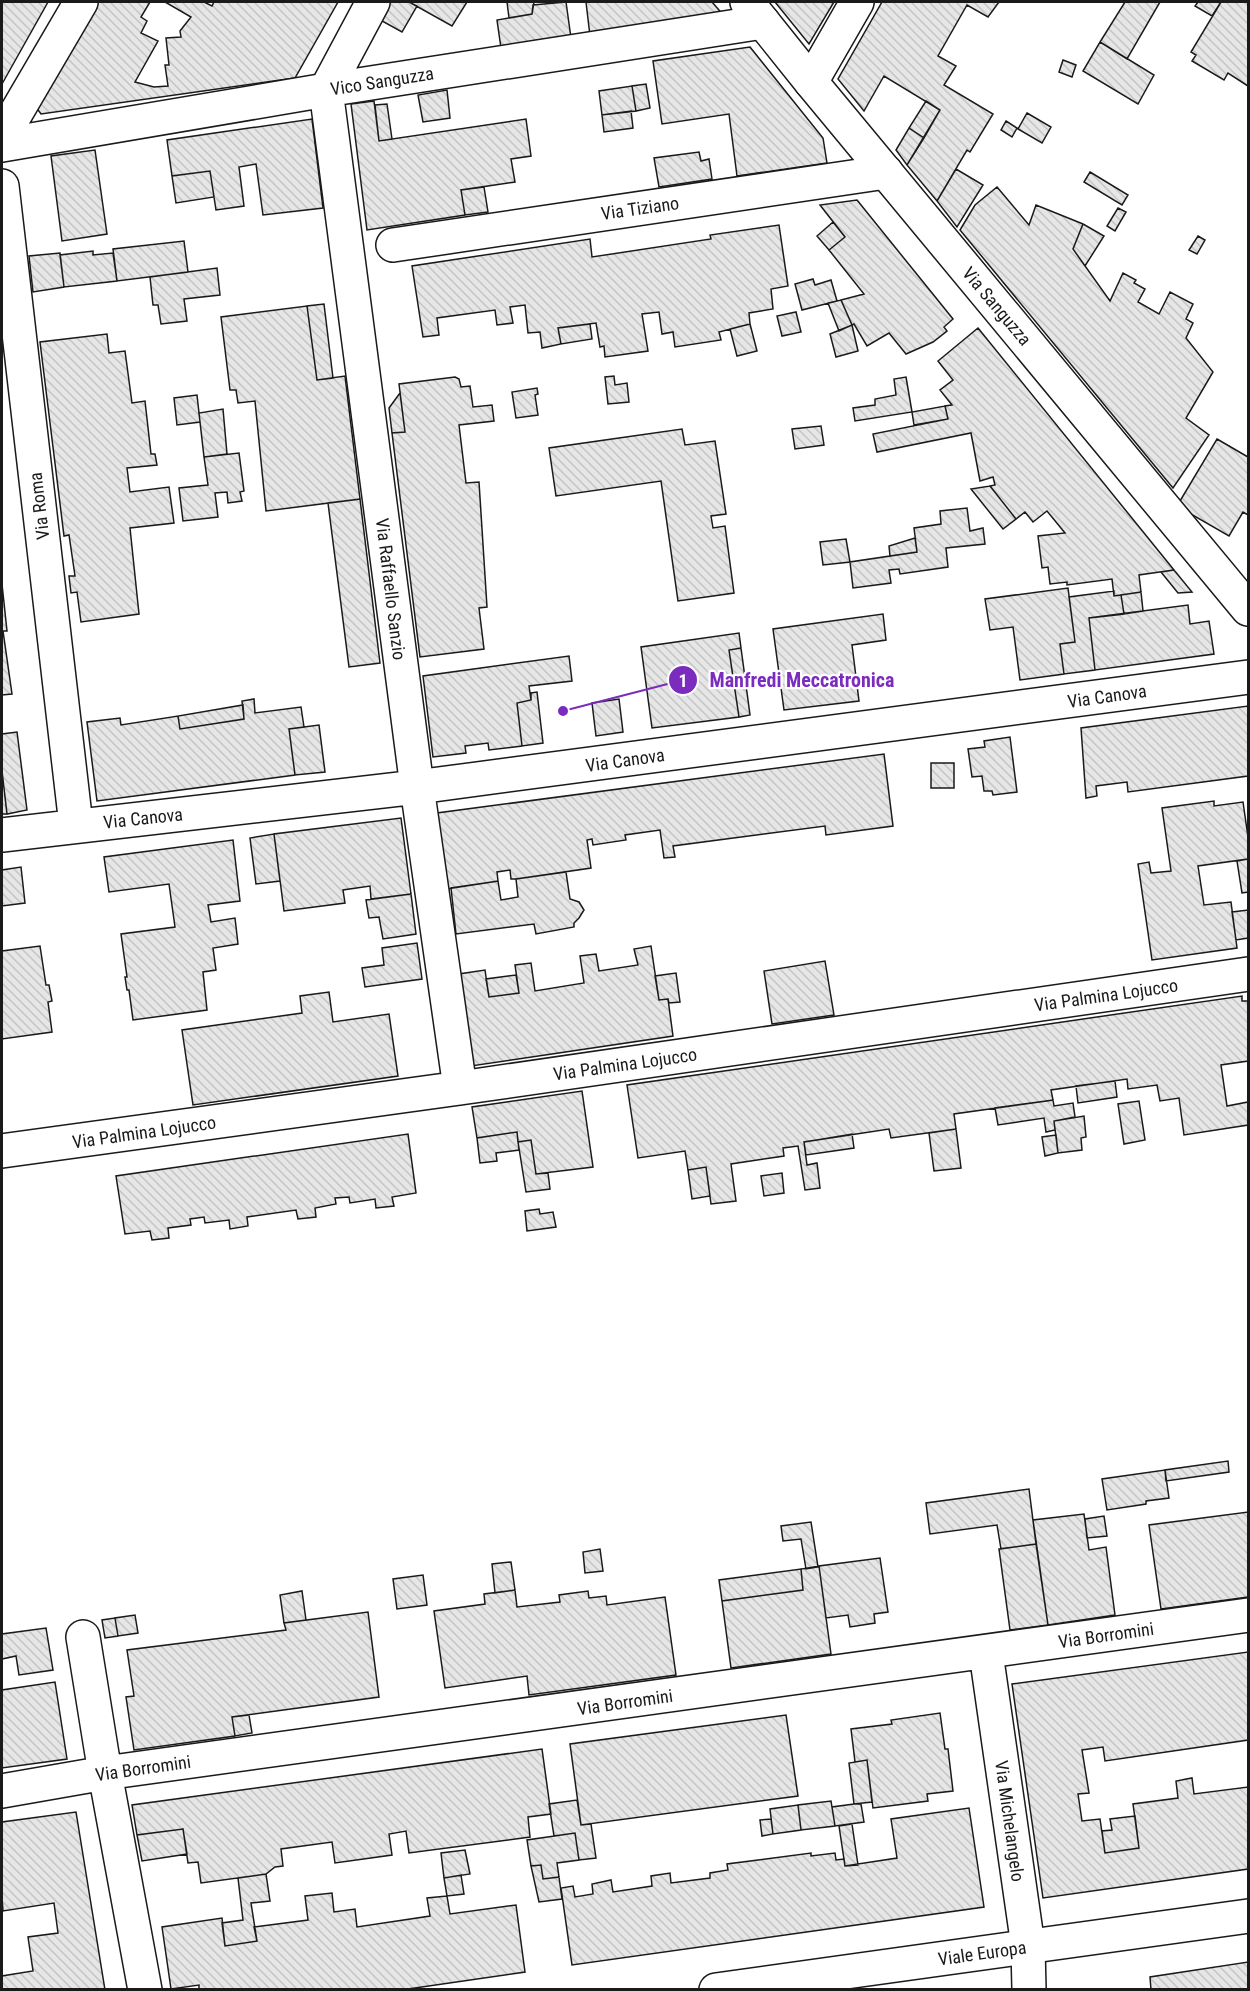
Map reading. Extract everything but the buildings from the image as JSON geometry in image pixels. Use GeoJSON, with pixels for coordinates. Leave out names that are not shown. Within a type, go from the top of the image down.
{"type":"FeatureCollection","features":[{"type":"Feature","properties":{"kind":"street"},"geometry":{"type":"LineString","coordinates":[[2,137],[81,2]]}},
{"type":"Feature","properties":{"kind":"street"},"geometry":{"type":"LineString","coordinates":[[326,90],[373,2]]}},
{"type":"Feature","properties":{"kind":"street"},"geometry":{"type":"LineString","coordinates":[[811,82],[857,2]]}},
{"type":"Feature","properties":{"kind":"street","name":"Vico Sanguzza"},"geometry":{"type":"LineString","coordinates":[[2,145],[326,90],[755,12]]}},
{"type":"Feature","properties":{"kind":"street","name":"Via Sanguzza"},"geometry":{"type":"LineString","coordinates":[[755,12],[1248,609]]}},
{"type":"Feature","properties":{"kind":"street","name":"Via Raffaello Sanzio"},"geometry":{"type":"LineString","coordinates":[[326,90],[417,787],[460,1088]]}},
{"type":"Feature","properties":{"kind":"street","name":"Via Tiziano"},"geometry":{"type":"LineString","coordinates":[[393,245],[886,172]]}},
{"type":"Feature","properties":{"kind":"street","name":"Via Roma"},"geometry":{"type":"LineString","coordinates":[[2,186],[76,825]]}},
{"type":"Feature","properties":{"kind":"street","name":"Via Canova"},"geometry":{"type":"LineString","coordinates":[[2,835],[417,787],[1248,677]]}},
{"type":"Feature","properties":{"kind":"street","name":"Via Palmina Lojucco"},"geometry":{"type":"LineString","coordinates":[[2,1151],[460,1088],[1248,974]]}},
{"type":"Feature","properties":{"kind":"street","name":"Via Borromini"},"geometry":{"type":"LineString","coordinates":[[2,1791],[105,1773],[1248,1615]]}},
{"type":"Feature","properties":{"kind":"street"},"geometry":{"type":"LineString","coordinates":[[83,1637],[105,1773],[145,1989]]}},
{"type":"Feature","properties":{"kind":"street","name":"Via Michelangelo"},"geometry":{"type":"LineString","coordinates":[[986,1653],[1028,1946],[1029,1989]]}},
{"type":"Feature","properties":{"kind":"street","name":"Viale Europa"},"geometry":{"type":"LineString","coordinates":[[716,1989],[1248,1916]]}},
{"type":"Feature","properties":{"kind":"place","name":"Manfredi Meccatronica"},"geometry":{"type":"Point","coordinates":[563,711]}}]}
